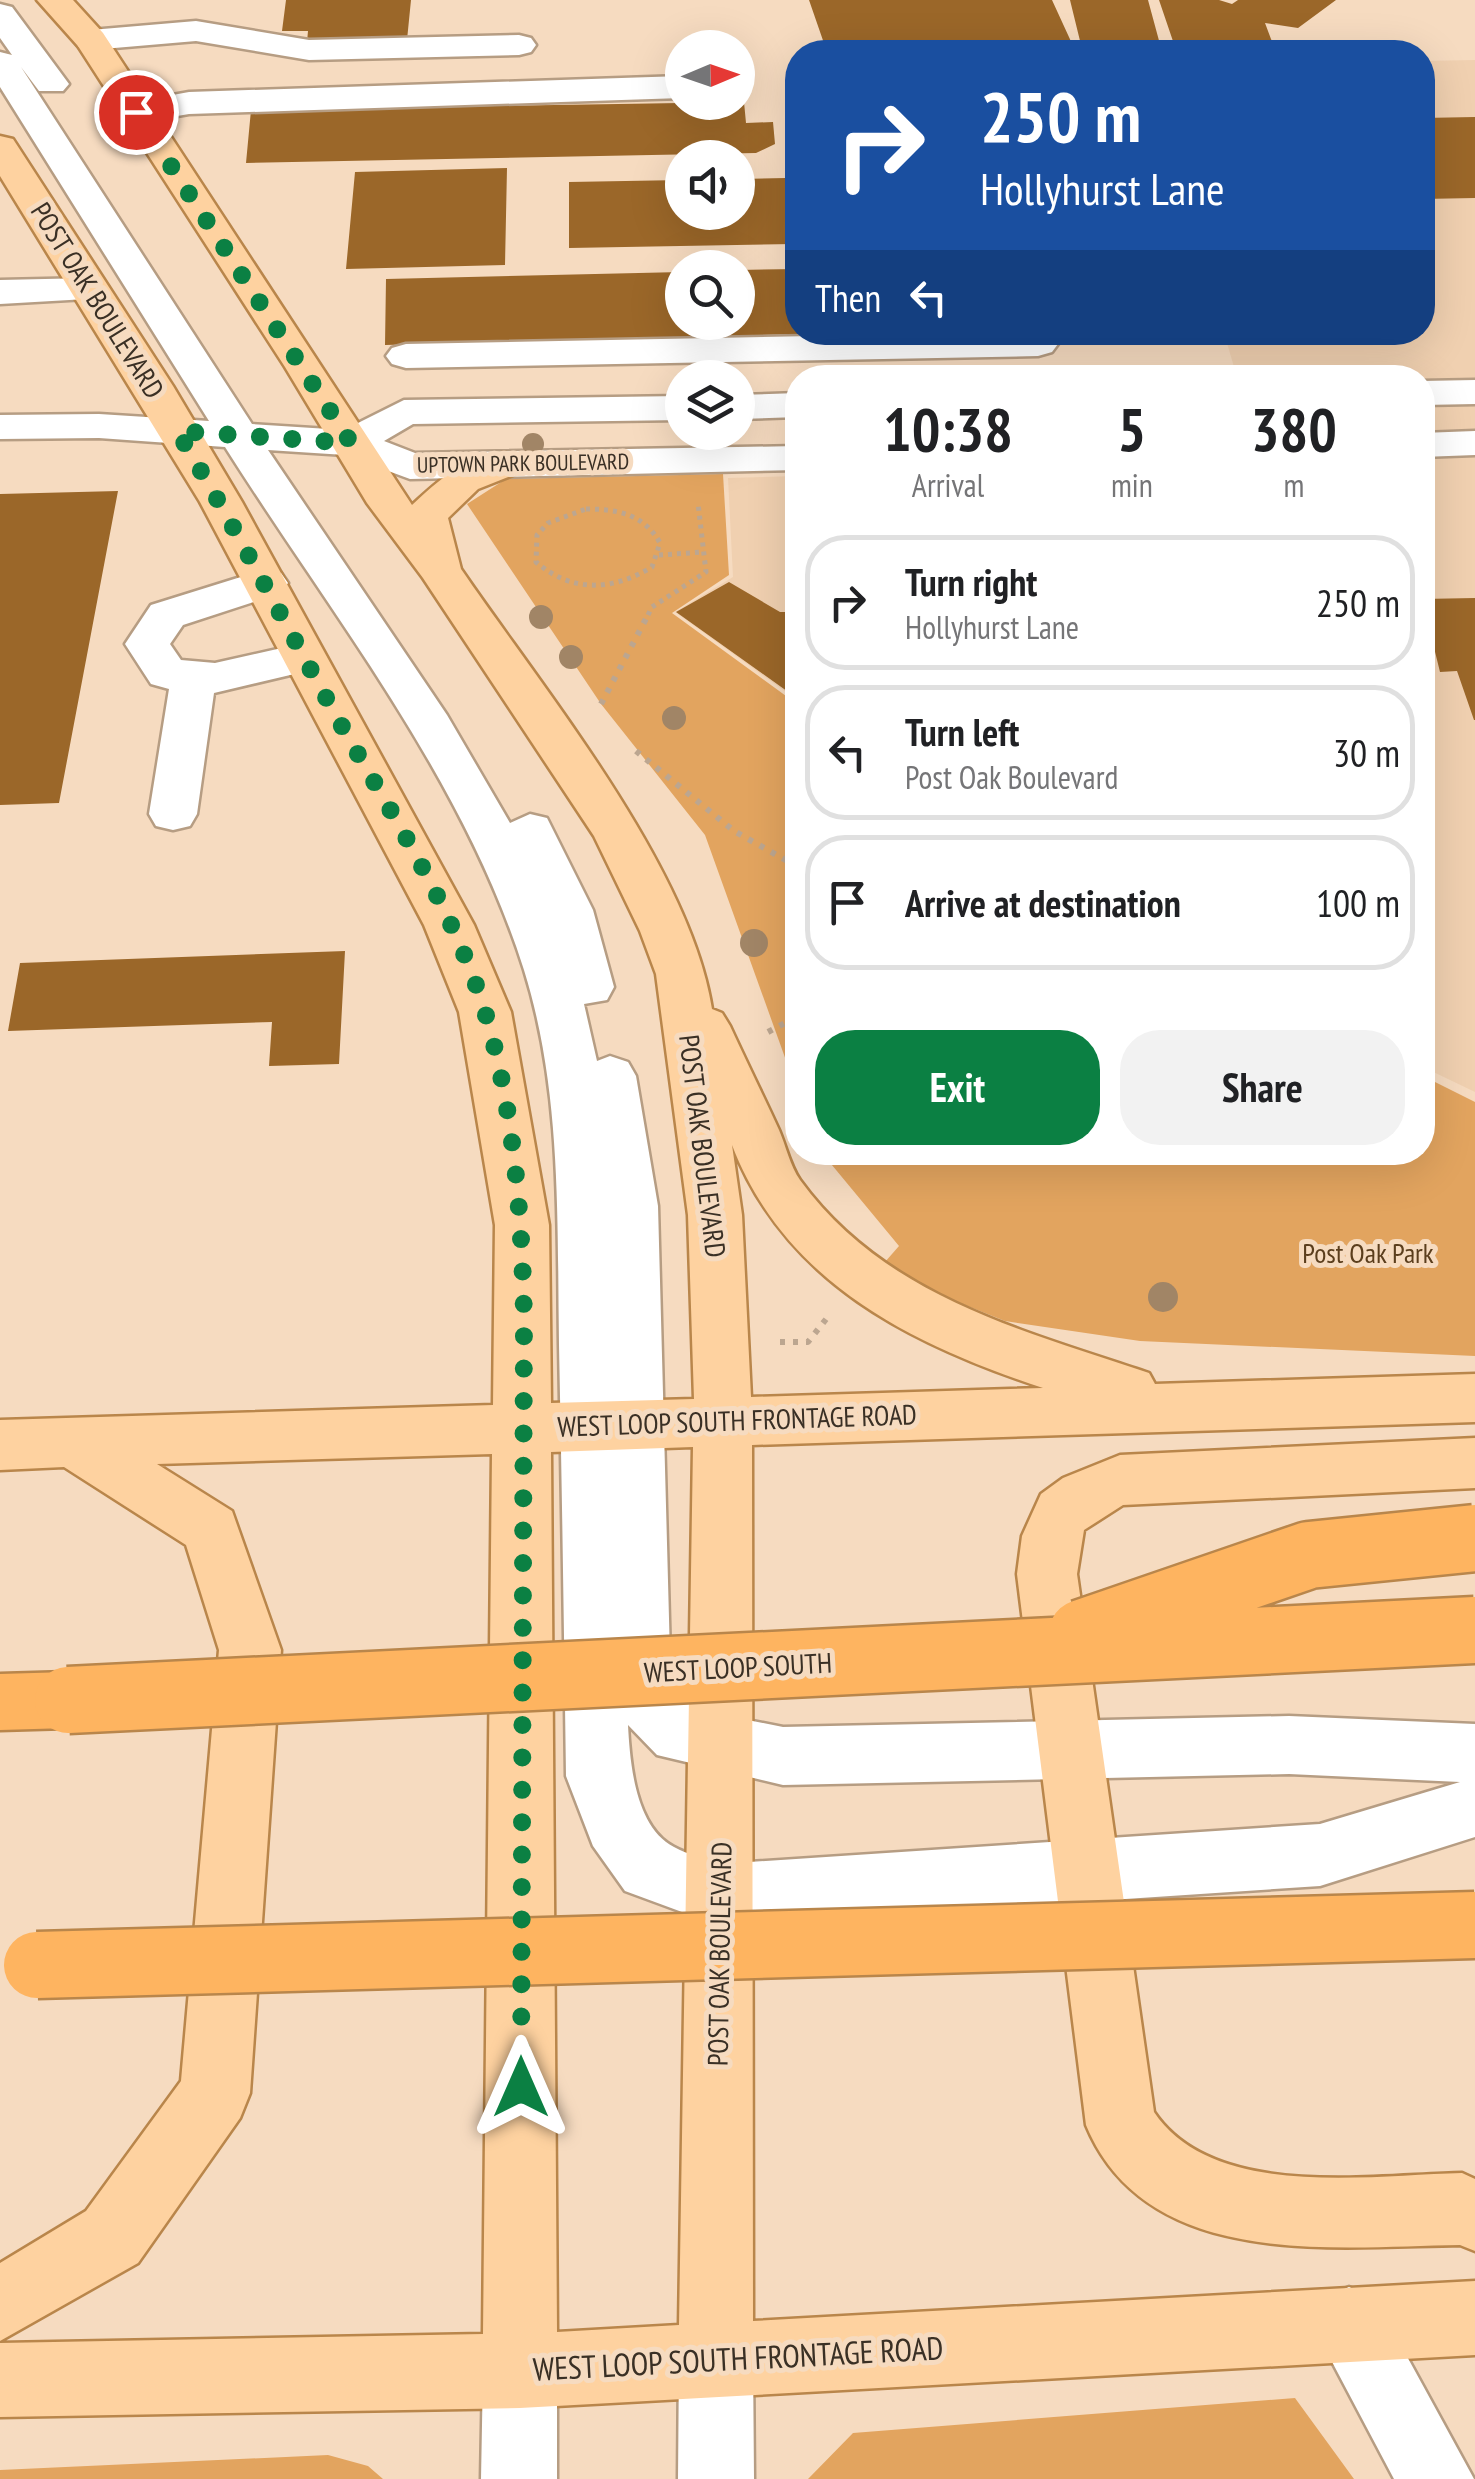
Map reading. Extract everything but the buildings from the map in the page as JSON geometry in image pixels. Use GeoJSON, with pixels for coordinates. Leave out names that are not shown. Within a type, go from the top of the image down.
{"type":"FeatureCollection","features":[{"type":"Feature","properties":{"kind":"highway"},"geometry":{"type":"LineString","coordinates":[[1022,1653],[1309,1554],[1475,1538]]}},
{"type":"Feature","properties":{"kind":"highway","name":"WEST LOOP SOUTH"},"geometry":{"type":"LineString","coordinates":[[0,1702],[1475,1630]]}},
{"type":"Feature","properties":{"kind":"highway"},"geometry":{"type":"LineString","coordinates":[[18,1966],[1475,1924]]}},
{"type":"Feature","properties":{"kind":"main road","name":"POST OAK BOULEVARD"},"geometry":{"type":"LineString","coordinates":[[54,0],[90,40],[388,503],[439,570],[616,832],[681,974],[715,1215],[725,1421],[716,2359]]}},
{"type":"Feature","properties":{"kind":"main road","name":"POST OAK BOULEVARD"},"geometry":{"type":"LineString","coordinates":[[6,164],[90,290],[266,583],[449,925],[485,1012],[522,1225],[520,2372]]}},
{"type":"Feature","properties":{"kind":"main road"},"geometry":{"type":"LineString","coordinates":[[439,570],[426,515],[463,480],[503,464]]}},
{"type":"Feature","properties":{"kind":"main road"},"geometry":{"type":"LineString","coordinates":[[681,974],[775,1188],[805,1229],[861,1274],[941,1322],[1020,1358],[1186,1405]]}},
{"type":"Feature","properties":{"kind":"main road","name":"WEST LOOP SOUTH FRONTAGE ROAD"},"geometry":{"type":"LineString","coordinates":[[0,1445],[1475,1398]]}},
{"type":"Feature","properties":{"kind":"main road"},"geometry":{"type":"LineString","coordinates":[[0,2304],[112,2237],[216,2093],[250,1650],[211,1529],[73,1443]]}},
{"type":"Feature","properties":{"kind":"main road"},"geometry":{"type":"LineString","coordinates":[[1475,1463],[1120,1480],[1076,1497],[1050,1528],[1047,1574],[1121,2124],[1149,2163],[1196,2190],[1258,2208],[1462,2209],[1475,2215]]}},
{"type":"Feature","properties":{"kind":"main road","name":"WEST LOOP SOUTH FRONTAGE ROAD"},"geometry":{"type":"LineString","coordinates":[[0,2380],[520,2372],[1475,2318]]}},
{"type":"Feature","properties":{"kind":"street"},"geometry":{"type":"LineString","coordinates":[[0,14],[30,51],[461,776],[506,861],[548,966],[572,1056],[639,1656],[650,1704],[679,1735],[783,1756],[1289,1744],[1475,1753]]}},
{"type":"Feature","properties":{"kind":"street"},"geometry":{"type":"LineString","coordinates":[[90,40],[196,15],[308,50],[519,45]]}},
{"type":"Feature","properties":{"kind":"street"},"geometry":{"type":"LineString","coordinates":[[0,62],[259,437]]}},
{"type":"Feature","properties":{"kind":"street"},"geometry":{"type":"LineString","coordinates":[[136,112],[189,102],[665,88]]}},
{"type":"Feature","properties":{"kind":"street"},"geometry":{"type":"LineString","coordinates":[[0,292],[90,290]]}},
{"type":"Feature","properties":{"kind":"street"},"geometry":{"type":"LineString","coordinates":[[406,356],[1039,351]]}},
{"type":"Feature","properties":{"kind":"street"},"geometry":{"type":"LineString","coordinates":[[1435,393],[1475,392]]}},
{"type":"Feature","properties":{"kind":"street"},"geometry":{"type":"LineString","coordinates":[[755,406],[785,405]]}},
{"type":"Feature","properties":{"kind":"street","name":"UPTOWN PARK BOULEVARD"},"geometry":{"type":"LineString","coordinates":[[351,443],[404,412],[665,408]]}},
{"type":"Feature","properties":{"kind":"street"},"geometry":{"type":"LineString","coordinates":[[0,428],[99,426],[351,443]]}},
{"type":"Feature","properties":{"kind":"street","name":"UPTOWN PARK BOULEVARD"},"geometry":{"type":"LineString","coordinates":[[351,443],[410,466],[503,464],[680,450]]}},
{"type":"Feature","properties":{"kind":"street"},"geometry":{"type":"LineString","coordinates":[[1435,444],[1475,444]]}},
{"type":"Feature","properties":{"kind":"street","name":"UPTOWN PARK BOULEVARD"},"geometry":{"type":"LineString","coordinates":[[753,450],[785,456]]}},
{"type":"Feature","properties":{"kind":"street"},"geometry":{"type":"LineString","coordinates":[[266,583],[167,615],[147,644],[167,674],[193,678],[245,672],[304,658]]}},
{"type":"Feature","properties":{"kind":"street"},"geometry":{"type":"LineString","coordinates":[[173,814],[193,678]]}},
{"type":"Feature","properties":{"kind":"street"},"geometry":{"type":"LineString","coordinates":[[614,1424],[598,1776],[616,1825],[648,1869],[720,1896],[1088,1874],[1320,1855],[1475,1807]]}},
{"type":"Feature","properties":{"kind":"street"},"geometry":{"type":"LineString","coordinates":[[1350,2324],[1436,2479]]}},
{"type":"Feature","properties":{"kind":"street","name":"POST OAK BOULEVARD"},"geometry":{"type":"LineString","coordinates":[[716,2359],[716,2479]]}},
{"type":"Feature","properties":{"kind":"street","name":"POST OAK BOULEVARD"},"geometry":{"type":"LineString","coordinates":[[519,2479],[520,2372]]}},
{"type":"Feature","properties":{"kind":"path"},"geometry":{"type":"LineString","coordinates":[[601,704],[652,608],[706,572],[697,489]]}},
{"type":"Feature","properties":{"kind":"path"},"geometry":{"type":"LineString","coordinates":[[586,509],[608,509],[645,521],[660,543],[659,555],[652,567],[621,584],[582,586],[548,574],[536,562],[534,549],[537,535],[548,523],[586,509]]}},
{"type":"Feature","properties":{"kind":"path"},"geometry":{"type":"LineString","coordinates":[[659,555],[704,552]]}},
{"type":"Feature","properties":{"kind":"path"},"geometry":{"type":"LineString","coordinates":[[636,751],[734,831],[785,860]]}},
{"type":"Feature","properties":{"kind":"path"},"geometry":{"type":"LineString","coordinates":[[762,1036],[785,1023]]}},
{"type":"Feature","properties":{"kind":"path"},"geometry":{"type":"LineString","coordinates":[[764,1343],[808,1342],[832,1312]]}},
{"type":"Feature","properties":{"kind":"shaded area"},"geometry":{"type":"Polygon","coordinates":[[[1475,60],[1475,1092],[1435,1073],[1435,365],[1233,365],[1228,345],[1435,345],[1435,61],[1475,60]]]}},
{"type":"Feature","properties":{"kind":"shaded area"},"geometry":{"type":"Polygon","coordinates":[[[785,476],[785,691],[675,612],[733,577],[728,478],[785,476]]]}},
{"type":"Feature","properties":{"kind":"green space"},"geometry":{"type":"Polygon","coordinates":[[[723,474],[729,575],[672,613],[785,695],[785,1058],[705,835],[601,704],[467,504],[506,479],[723,474]]]}},
{"type":"Feature","properties":{"kind":"green space","name":"Post Oak Park"},"geometry":{"type":"Polygon","coordinates":[[[1435,1082],[1475,1102],[1475,1356],[1140,1341],[1005,1321],[940,1295],[885,1262],[899,1246],[832,1165],[1435,1165],[1435,1082]]]}},
{"type":"Feature","properties":{"kind":"green space"},"geometry":{"type":"Polygon","coordinates":[[[1295,2398],[1354,2479],[808,2479],[853,2433],[1295,2398]]]}},
{"type":"Feature","properties":{"kind":"green space"},"geometry":{"type":"Polygon","coordinates":[[[328,2455],[368,2466],[383,2479],[0,2479],[0,2470],[328,2455]]]}},
{"type":"Feature","properties":{"kind":"route"},"geometry":{"type":"LineString","coordinates":[[136,112],[306,367],[351,443],[177,431],[266,583],[449,925],[485,1012],[507,1124],[522,1225],[524,1318],[521,2087]]}}]}
